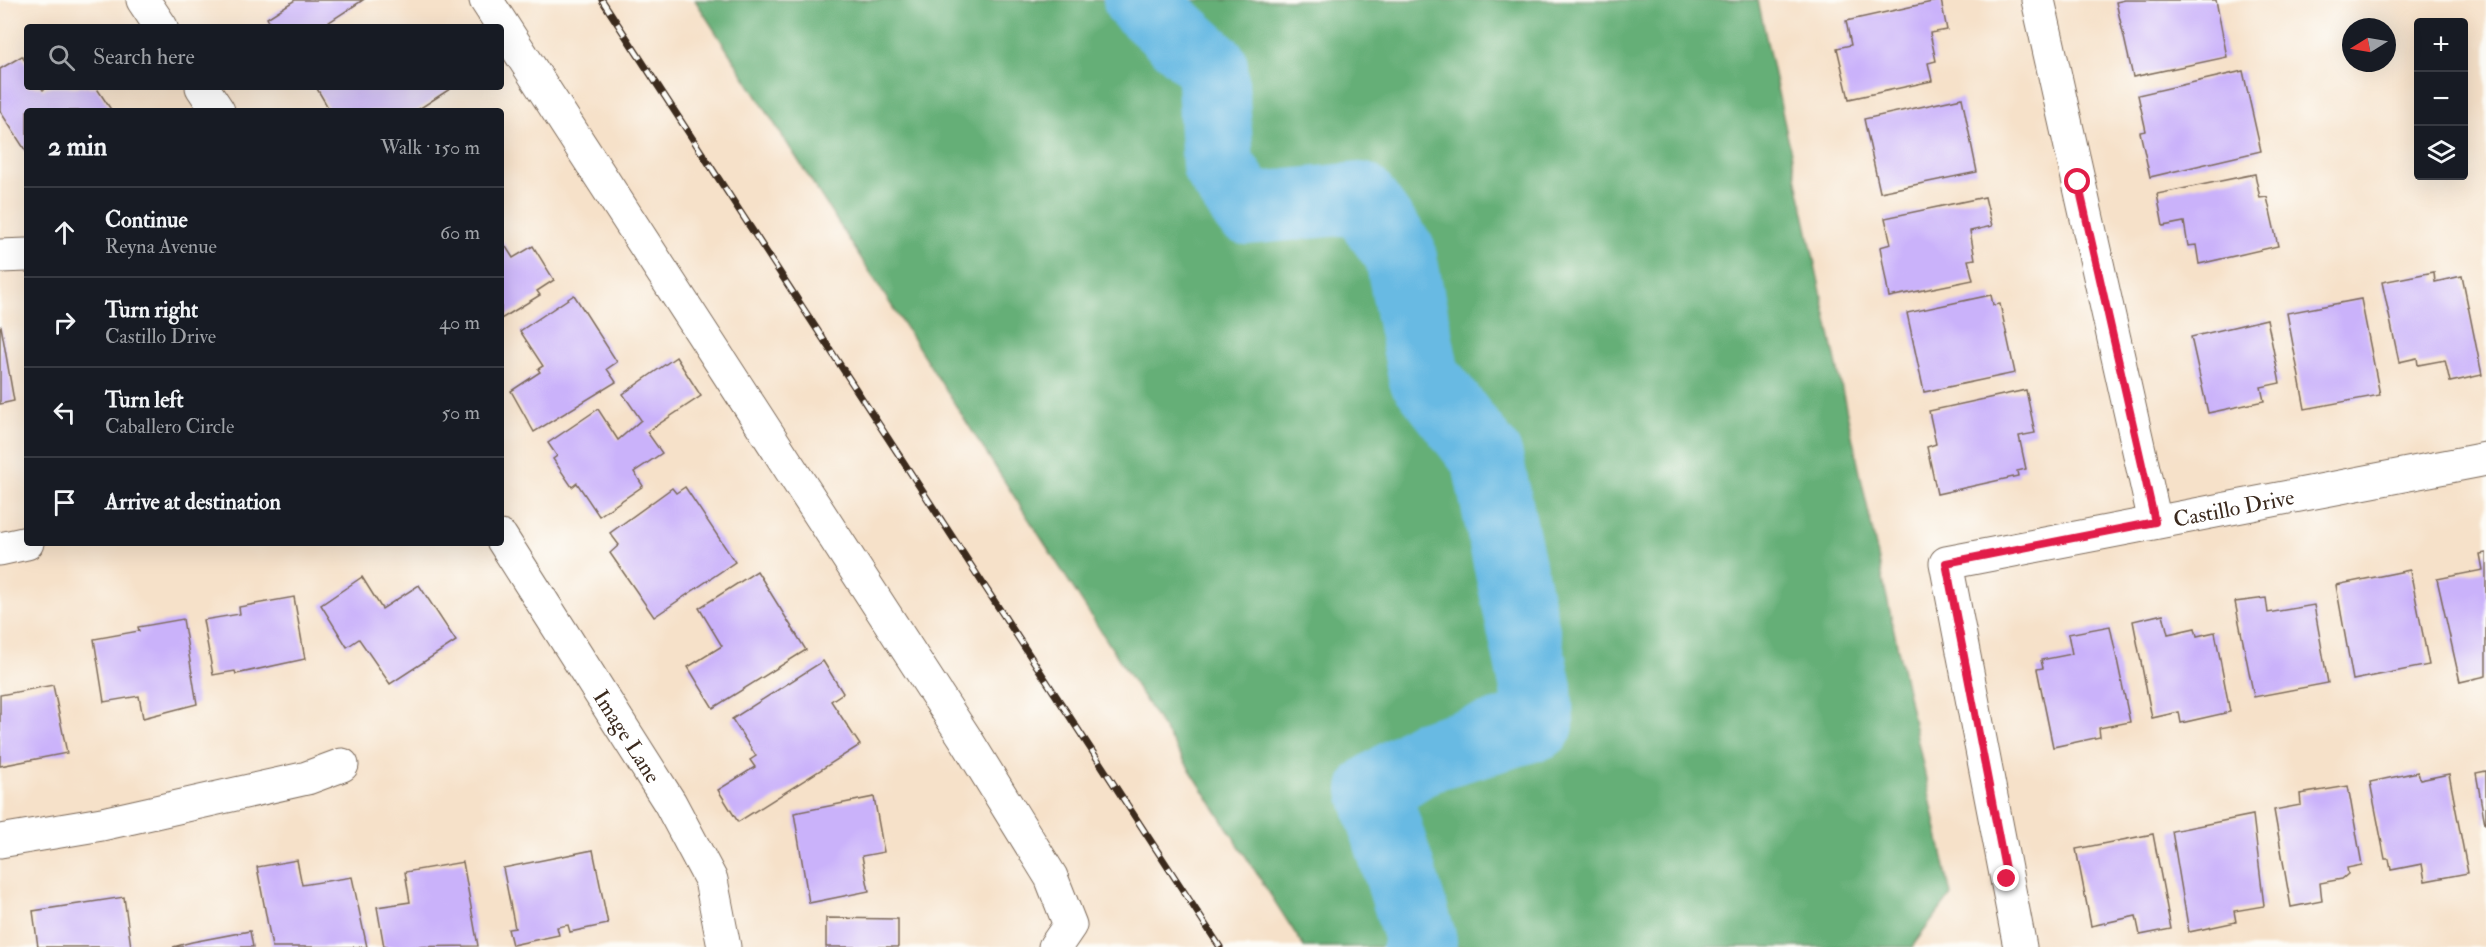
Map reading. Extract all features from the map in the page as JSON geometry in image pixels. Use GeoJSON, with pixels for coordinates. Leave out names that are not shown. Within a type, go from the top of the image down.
{"type":"FeatureCollection","features":[{"type":"Feature","properties":{"kind":"street"},"geometry":{"type":"LineString","coordinates":[[143,0],[159,24]]}},
{"type":"Feature","properties":{"kind":"street"},"geometry":{"type":"LineString","coordinates":[[486,0],[502,24]]}},
{"type":"Feature","properties":{"kind":"street"},"geometry":{"type":"LineString","coordinates":[[2038,0],[2155,522]]}},
{"type":"Feature","properties":{"kind":"street"},"geometry":{"type":"LineString","coordinates":[[504,28],[954,721],[1051,876],[1070,925],[1055,947]]}},
{"type":"Feature","properties":{"kind":"street"},"geometry":{"type":"LineString","coordinates":[[204,90],[216,108]]}},
{"type":"Feature","properties":{"kind":"street"},"geometry":{"type":"LineString","coordinates":[[0,256],[24,255]]}},
{"type":"Feature","properties":{"kind":"street","name":"Castillo Drive"},"geometry":{"type":"LineString","coordinates":[[2020,947],[1946,563],[2486,459]]}},
{"type":"Feature","properties":{"kind":"street","name":"Image Lane"},"geometry":{"type":"LineString","coordinates":[[504,542],[670,803],[711,880],[724,947]]}},
{"type":"Feature","properties":{"kind":"street"},"geometry":{"type":"LineString","coordinates":[[0,549],[24,544]]}},
{"type":"Feature","properties":{"kind":"street"},"geometry":{"type":"LineString","coordinates":[[0,841],[102,825],[307,778],[342,765]]}},
{"type":"Feature","properties":{"kind":"green space"},"geometry":{"type":"Polygon","coordinates":[[[695,0],[1758,0],[1951,895],[1912,947],[1304,947],[695,0]]]}},
{"type":"Feature","properties":{"kind":"building"},"geometry":{"type":"Polygon","coordinates":[[[295,0],[363,0],[326,24],[270,24],[267,18],[295,0]]]}},
{"type":"Feature","properties":{"kind":"building"},"geometry":{"type":"Polygon","coordinates":[[[1941,0],[1947,30],[1930,33],[1936,61],[1928,63],[1932,81],[1849,99],[1837,48],[1851,45],[1846,21],[1941,0]]]}},
{"type":"Feature","properties":{"kind":"building"},"geometry":{"type":"Polygon","coordinates":[[[2125,0],[2216,0],[2227,57],[2133,77],[2116,2],[2125,0]]]}},
{"type":"Feature","properties":{"kind":"building"},"geometry":{"type":"Polygon","coordinates":[[[22,56],[24,59],[24,90],[98,90],[110,108],[24,108],[24,148],[0,111],[0,69],[22,56]]]}},
{"type":"Feature","properties":{"kind":"building"},"geometry":{"type":"Polygon","coordinates":[[[2243,71],[2261,151],[2150,177],[2140,132],[2146,131],[2138,95],[2243,71]]]}},
{"type":"Feature","properties":{"kind":"building"},"geometry":{"type":"Polygon","coordinates":[[[318,90],[448,90],[421,108],[328,108],[318,90]]]}},
{"type":"Feature","properties":{"kind":"building"},"geometry":{"type":"Polygon","coordinates":[[[1962,98],[1977,172],[1880,192],[1864,119],[1962,98]]]}},
{"type":"Feature","properties":{"kind":"building"},"geometry":{"type":"Polygon","coordinates":[[[2255,174],[2260,198],[2267,197],[2278,246],[2199,264],[2196,245],[2188,246],[2184,222],[2163,226],[2157,194],[2255,174]]]}},
{"type":"Feature","properties":{"kind":"building"},"geometry":{"type":"Polygon","coordinates":[[[1985,197],[1992,226],[1970,231],[1975,259],[1968,260],[1973,280],[1889,297],[1880,247],[1891,244],[1885,218],[1985,197]]]}},
{"type":"Feature","properties":{"kind":"building"},"geometry":{"type":"Polygon","coordinates":[[[504,244],[513,258],[533,246],[554,280],[537,291],[540,295],[504,317],[504,244]]]}},
{"type":"Feature","properties":{"kind":"building"},"geometry":{"type":"Polygon","coordinates":[[[2434,272],[2435,282],[2462,276],[2482,375],[2450,382],[2445,360],[2418,365],[2417,358],[2399,362],[2382,282],[2434,272]]]}},
{"type":"Feature","properties":{"kind":"building"},"geometry":{"type":"Polygon","coordinates":[[[574,295],[617,362],[607,369],[616,382],[534,432],[511,391],[540,372],[538,369],[543,366],[520,331],[574,295]]]}},
{"type":"Feature","properties":{"kind":"building"},"geometry":{"type":"Polygon","coordinates":[[[1991,295],[1993,305],[2000,304],[2015,373],[1924,392],[1907,313],[1991,295]]]}},
{"type":"Feature","properties":{"kind":"building"},"geometry":{"type":"Polygon","coordinates":[[[2361,299],[2380,395],[2305,409],[2287,313],[2361,299]]]}},
{"type":"Feature","properties":{"kind":"building"},"geometry":{"type":"Polygon","coordinates":[[[2267,319],[2280,383],[2261,387],[2264,401],[2208,413],[2191,337],[2267,319]]]}},
{"type":"Feature","properties":{"kind":"building"},"geometry":{"type":"Polygon","coordinates":[[[0,327],[14,401],[0,404],[0,327]]]}},
{"type":"Feature","properties":{"kind":"building"},"geometry":{"type":"Polygon","coordinates":[[[676,357],[701,396],[647,432],[662,453],[634,472],[643,486],[599,516],[577,483],[572,487],[553,459],[557,456],[548,443],[598,409],[618,440],[641,420],[623,394],[676,357]]]}},
{"type":"Feature","properties":{"kind":"building"},"geometry":{"type":"Polygon","coordinates":[[[2026,390],[2035,433],[2019,436],[2026,469],[2017,471],[2018,476],[1937,494],[1927,447],[1936,444],[1929,411],[2026,390]]]}},
{"type":"Feature","properties":{"kind":"building"},"geometry":{"type":"Polygon","coordinates":[[[685,487],[735,562],[654,617],[610,553],[619,545],[610,533],[672,488],[676,493],[685,487]]]}},
{"type":"Feature","properties":{"kind":"building"},"geometry":{"type":"Polygon","coordinates":[[[2486,553],[2486,676],[2460,682],[2437,579],[2483,570],[2480,554],[2486,553]]]}},
{"type":"Feature","properties":{"kind":"building"},"geometry":{"type":"Polygon","coordinates":[[[2410,570],[2429,665],[2353,680],[2336,585],[2410,570]]]}},
{"type":"Feature","properties":{"kind":"building"},"geometry":{"type":"Polygon","coordinates":[[[757,571],[806,650],[713,708],[688,667],[722,646],[699,608],[757,571]]]}},
{"type":"Feature","properties":{"kind":"building"},"geometry":{"type":"Polygon","coordinates":[[[362,577],[382,609],[419,585],[456,641],[390,684],[359,639],[347,647],[321,605],[362,577]]]}},
{"type":"Feature","properties":{"kind":"building"},"geometry":{"type":"Polygon","coordinates":[[[294,597],[305,659],[236,674],[235,671],[213,675],[203,620],[240,614],[239,607],[294,597]]]}},
{"type":"Feature","properties":{"kind":"building"},"geometry":{"type":"Polygon","coordinates":[[[2266,598],[2268,613],[2314,605],[2328,683],[2254,697],[2235,602],[2266,598]]]}},
{"type":"Feature","properties":{"kind":"building"},"geometry":{"type":"Polygon","coordinates":[[[2163,614],[2168,634],[2195,628],[2197,636],[2215,632],[2230,712],[2181,723],[2179,712],[2152,718],[2133,621],[2163,614]]]}},
{"type":"Feature","properties":{"kind":"building"},"geometry":{"type":"Polygon","coordinates":[[[183,619],[197,704],[143,718],[139,696],[104,702],[94,639],[139,631],[138,627],[183,619]]]}},
{"type":"Feature","properties":{"kind":"building"},"geometry":{"type":"Polygon","coordinates":[[[2110,626],[2130,722],[2099,728],[2100,737],[2053,747],[2037,669],[2043,668],[2041,660],[2072,654],[2068,634],[2110,626]]]}},
{"type":"Feature","properties":{"kind":"building"},"geometry":{"type":"Polygon","coordinates":[[[823,661],[843,693],[831,701],[860,745],[738,822],[718,790],[755,767],[750,760],[756,756],[732,719],[823,661]]]}},
{"type":"Feature","properties":{"kind":"building"},"geometry":{"type":"Polygon","coordinates":[[[53,685],[67,753],[0,766],[0,695],[53,685]]]}},
{"type":"Feature","properties":{"kind":"building"},"geometry":{"type":"Polygon","coordinates":[[[2486,771],[2486,824],[2485,824],[2476,773],[2486,771]]]}},
{"type":"Feature","properties":{"kind":"building"},"geometry":{"type":"Polygon","coordinates":[[[2418,772],[2420,780],[2449,774],[2468,873],[2425,881],[2422,864],[2391,870],[2389,859],[2385,859],[2370,782],[2418,772]]]}},
{"type":"Feature","properties":{"kind":"building"},"geometry":{"type":"Polygon","coordinates":[[[2348,786],[2362,865],[2347,868],[2348,874],[2342,879],[2320,883],[2322,901],[2291,907],[2274,810],[2301,805],[2300,794],[2348,786]]]}},
{"type":"Feature","properties":{"kind":"building"},"geometry":{"type":"Polygon","coordinates":[[[874,797],[884,852],[862,856],[869,891],[809,903],[794,813],[874,797]]]}},
{"type":"Feature","properties":{"kind":"building"},"geometry":{"type":"Polygon","coordinates":[[[2253,815],[2264,906],[2234,911],[2236,922],[2189,932],[2172,831],[2253,815]]]}},
{"type":"Feature","properties":{"kind":"building"},"geometry":{"type":"Polygon","coordinates":[[[2153,834],[2171,929],[2140,935],[2136,916],[2091,926],[2076,849],[2153,834]]]}},
{"type":"Feature","properties":{"kind":"building"},"geometry":{"type":"Polygon","coordinates":[[[593,850],[608,924],[570,932],[568,925],[557,927],[559,935],[512,945],[508,929],[515,928],[503,868],[593,850]]]}},
{"type":"Feature","properties":{"kind":"building"},"geometry":{"type":"Polygon","coordinates":[[[297,860],[302,885],[352,877],[367,947],[272,947],[257,867],[297,860]]]}},
{"type":"Feature","properties":{"kind":"building"},"geometry":{"type":"Polygon","coordinates":[[[463,862],[478,946],[384,947],[377,907],[410,902],[405,872],[463,862]]]}},
{"type":"Feature","properties":{"kind":"building"},"geometry":{"type":"Polygon","coordinates":[[[124,897],[131,947],[38,947],[33,911],[124,897]]]}},
{"type":"Feature","properties":{"kind":"building"},"geometry":{"type":"Polygon","coordinates":[[[826,918],[898,919],[898,947],[826,947],[826,918]]]}},
{"type":"Feature","properties":{"kind":"building"},"geometry":{"type":"Polygon","coordinates":[[[250,931],[253,947],[173,947],[192,942],[250,931]]]}},
{"type":"Feature","properties":{"kind":"waterway"},"geometry":{"type":"LineString","coordinates":[[1139,0],[1212,66],[1218,165],[1247,209],[1360,198],[1400,253],[1424,376],[1487,458],[1536,688],[1538,724],[1425,757],[1374,790],[1421,941],[1418,947]]}},
{"type":"Feature","properties":{"kind":"railway"},"geometry":{"type":"LineString","coordinates":[[602,0],[1220,947]]}},
{"type":"Feature","properties":{"kind":"route"},"geometry":{"type":"LineString","coordinates":[[2007,879],[1946,563],[2155,522],[2078,182]]}}]}
